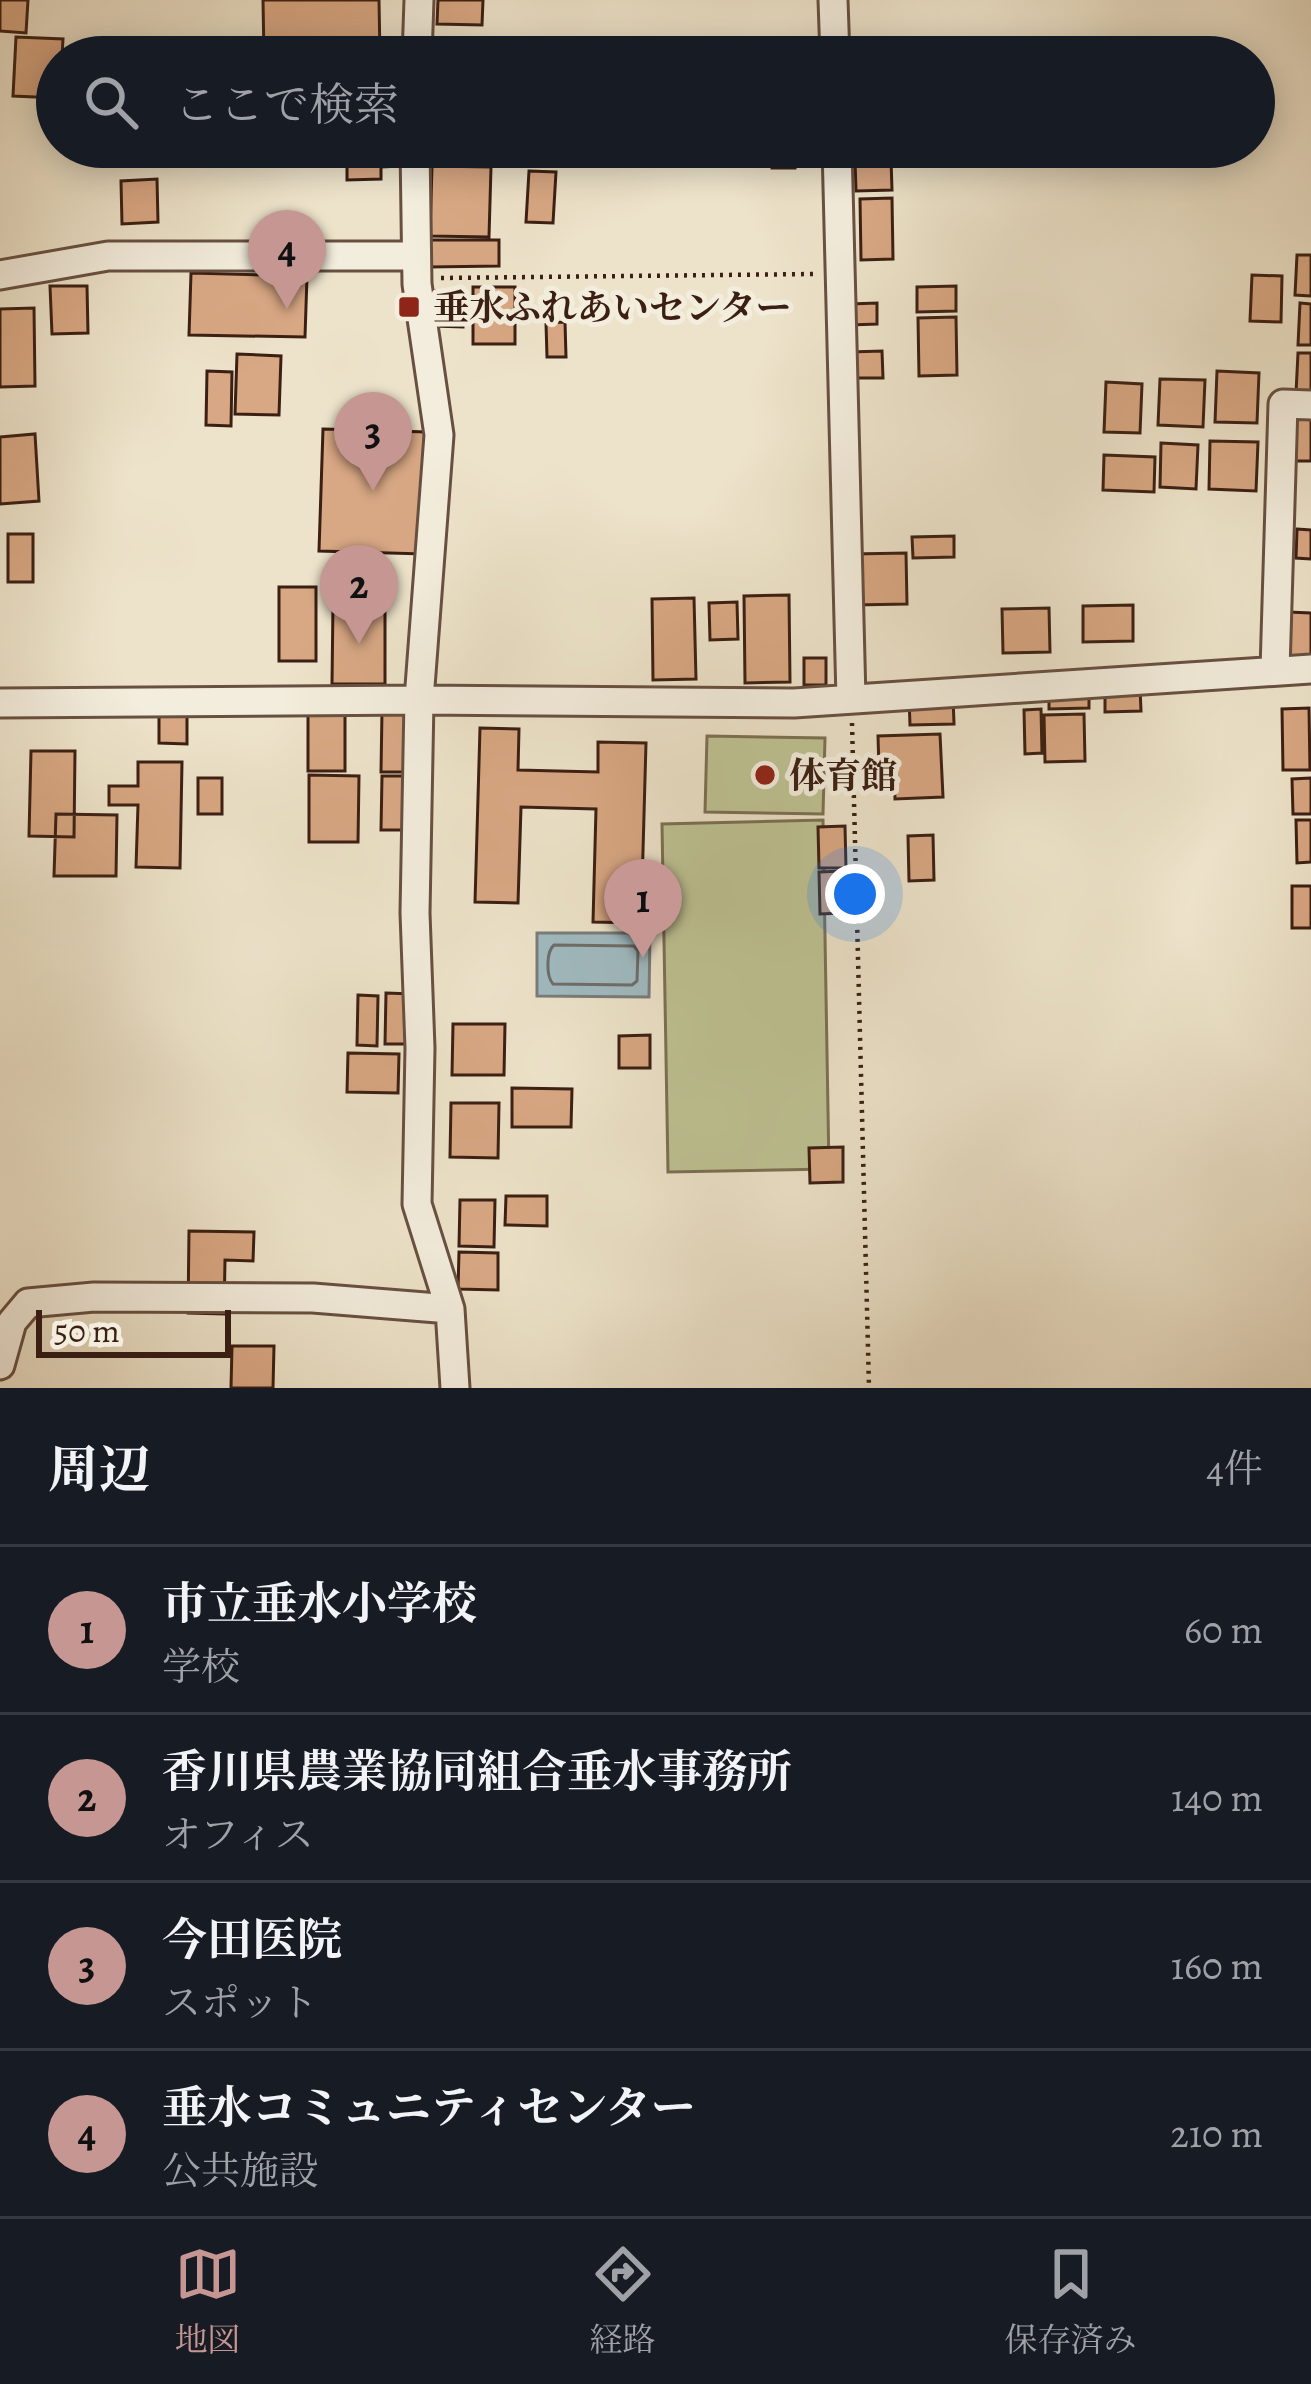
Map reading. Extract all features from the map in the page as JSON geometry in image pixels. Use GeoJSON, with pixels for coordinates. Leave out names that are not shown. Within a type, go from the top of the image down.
{"type":"FeatureCollection","features":[{"type":"Feature","properties":{"kind":"street"},"geometry":{"type":"LineString","coordinates":[[418,36],[419,0]]}},
{"type":"Feature","properties":{"kind":"street"},"geometry":{"type":"LineString","coordinates":[[833,0],[834,36]]}},
{"type":"Feature","properties":{"kind":"street"},"geometry":{"type":"LineString","coordinates":[[415,168],[416,267],[439,435],[419,700],[417,1204],[450,1309],[454,1388]]}},
{"type":"Feature","properties":{"kind":"street"},"geometry":{"type":"LineString","coordinates":[[837,168],[851,699]]}},
{"type":"Feature","properties":{"kind":"street"},"geometry":{"type":"LineString","coordinates":[[0,274],[108,256],[416,267]]}},
{"type":"Feature","properties":{"kind":"street"},"geometry":{"type":"LineString","coordinates":[[1275,670],[1283,404],[1311,405]]}},
{"type":"Feature","properties":{"kind":"street"},"geometry":{"type":"LineString","coordinates":[[1282,470],[1311,472]]}},
{"type":"Feature","properties":{"kind":"street"},"geometry":{"type":"LineString","coordinates":[[0,703],[794,703],[1311,669]]}},
{"type":"Feature","properties":{"kind":"street"},"geometry":{"type":"LineString","coordinates":[[0,1365],[12,1322],[28,1303],[94,1298],[313,1298],[450,1309]]}},
{"type":"Feature","properties":{"kind":"path"},"geometry":{"type":"LineString","coordinates":[[416,267],[839,274]]}},
{"type":"Feature","properties":{"kind":"path"},"geometry":{"type":"LineString","coordinates":[[851,699],[869,1388]]}},
{"type":"Feature","properties":{"kind":"green space","name":"体育館"},"geometry":{"type":"Polygon","coordinates":[[[707,736],[825,738],[823,814],[705,812],[707,736]]]}},
{"type":"Feature","properties":{"kind":"green space"},"geometry":{"type":"Polygon","coordinates":[[[823,820],[829,1169],[668,1172],[662,824],[823,820]]]}},
{"type":"Feature","properties":{"kind":"water"},"geometry":{"type":"Polygon","coordinates":[[[537,933],[650,933],[649,997],[537,996],[537,933]]]}},
{"type":"Feature","properties":{"kind":"building"},"geometry":{"type":"Polygon","coordinates":[[[0,0],[28,0],[26,33],[0,31],[0,0]]]}},
{"type":"Feature","properties":{"kind":"building"},"geometry":{"type":"Polygon","coordinates":[[[263,0],[379,0],[380,36],[264,36],[263,0]]]}},
{"type":"Feature","properties":{"kind":"building"},"geometry":{"type":"Polygon","coordinates":[[[438,0],[483,0],[482,25],[437,24],[438,0]]]}},
{"type":"Feature","properties":{"kind":"building"},"geometry":{"type":"Polygon","coordinates":[[[16,37],[36,38],[36,97],[13,96],[16,37]]]}},
{"type":"Feature","properties":{"kind":"building"},"geometry":{"type":"Polygon","coordinates":[[[347,168],[381,168],[381,179],[347,180],[347,168]]]}},
{"type":"Feature","properties":{"kind":"building"},"geometry":{"type":"Polygon","coordinates":[[[432,168],[491,168],[489,237],[430,236],[432,168]]]}},
{"type":"Feature","properties":{"kind":"building"},"geometry":{"type":"Polygon","coordinates":[[[855,168],[891,168],[892,190],[856,191],[855,168]]]}},
{"type":"Feature","properties":{"kind":"building"},"geometry":{"type":"Polygon","coordinates":[[[529,171],[556,172],[553,223],[526,222],[529,171]]]}},
{"type":"Feature","properties":{"kind":"building"},"geometry":{"type":"Polygon","coordinates":[[[157,179],[158,222],[122,224],[121,181],[157,179]]]}},
{"type":"Feature","properties":{"kind":"building"},"geometry":{"type":"Polygon","coordinates":[[[892,198],[893,259],[861,260],[860,199],[892,198]]]}},
{"type":"Feature","properties":{"kind":"building"},"geometry":{"type":"Polygon","coordinates":[[[429,240],[499,240],[499,266],[429,267],[429,240]]]}},
{"type":"Feature","properties":{"kind":"building"},"geometry":{"type":"Polygon","coordinates":[[[1297,255],[1311,255],[1311,296],[1295,295],[1297,255]]]}},
{"type":"Feature","properties":{"kind":"building"},"geometry":{"type":"Polygon","coordinates":[[[191,273],[307,276],[305,337],[189,335],[191,273]]]}},
{"type":"Feature","properties":{"kind":"building"},"geometry":{"type":"Polygon","coordinates":[[[1252,275],[1282,276],[1281,322],[1250,321],[1252,275]]]}},
{"type":"Feature","properties":{"kind":"building"},"geometry":{"type":"Polygon","coordinates":[[[50,286],[87,286],[88,333],[52,334],[50,286]]]}},
{"type":"Feature","properties":{"kind":"building"},"geometry":{"type":"Polygon","coordinates":[[[956,286],[956,311],[917,312],[917,287],[956,286]]]}},
{"type":"Feature","properties":{"kind":"building"},"geometry":{"type":"Polygon","coordinates":[[[473,287],[515,287],[515,344],[473,344],[473,287]]]}},
{"type":"Feature","properties":{"kind":"building"},"geometry":{"type":"Polygon","coordinates":[[[434,291],[464,291],[463,327],[434,326],[434,291]]]}},
{"type":"Feature","properties":{"kind":"building"},"geometry":{"type":"Polygon","coordinates":[[[877,303],[877,324],[850,325],[850,304],[877,303]]]}},
{"type":"Feature","properties":{"kind":"building"},"geometry":{"type":"Polygon","coordinates":[[[1300,303],[1311,304],[1311,345],[1298,345],[1300,303]]]}},
{"type":"Feature","properties":{"kind":"building"},"geometry":{"type":"Polygon","coordinates":[[[34,308],[35,386],[0,387],[0,309],[34,308]]]}},
{"type":"Feature","properties":{"kind":"building"},"geometry":{"type":"Polygon","coordinates":[[[956,317],[957,375],[919,376],[918,318],[956,317]]]}},
{"type":"Feature","properties":{"kind":"building"},"geometry":{"type":"Polygon","coordinates":[[[565,322],[566,357],[547,357],[546,323],[565,322]]]}},
{"type":"Feature","properties":{"kind":"building"},"geometry":{"type":"Polygon","coordinates":[[[882,351],[883,378],[850,378],[850,352],[882,351]]]}},
{"type":"Feature","properties":{"kind":"building"},"geometry":{"type":"Polygon","coordinates":[[[1298,353],[1311,353],[1311,394],[1296,393],[1298,353]]]}},
{"type":"Feature","properties":{"kind":"building"},"geometry":{"type":"Polygon","coordinates":[[[237,354],[281,356],[279,415],[235,414],[237,354]]]}},
{"type":"Feature","properties":{"kind":"building"},"geometry":{"type":"Polygon","coordinates":[[[207,371],[232,372],[231,426],[206,425],[207,371]]]}},
{"type":"Feature","properties":{"kind":"building"},"geometry":{"type":"Polygon","coordinates":[[[1217,371],[1259,373],[1257,423],[1215,422],[1217,371]]]}},
{"type":"Feature","properties":{"kind":"building"},"geometry":{"type":"Polygon","coordinates":[[[1160,379],[1205,380],[1203,427],[1158,425],[1160,379]]]}},
{"type":"Feature","properties":{"kind":"building"},"geometry":{"type":"Polygon","coordinates":[[[1106,382],[1142,384],[1140,433],[1104,432],[1106,382]]]}},
{"type":"Feature","properties":{"kind":"building"},"geometry":{"type":"Polygon","coordinates":[[[1296,415],[1311,416],[1311,461],[1294,461],[1296,415]]]}},
{"type":"Feature","properties":{"kind":"building"},"geometry":{"type":"Polygon","coordinates":[[[323,429],[427,432],[424,554],[319,551],[323,429]]]}},
{"type":"Feature","properties":{"kind":"building"},"geometry":{"type":"Polygon","coordinates":[[[35,434],[39,501],[0,504],[0,437],[35,434]]]}},
{"type":"Feature","properties":{"kind":"building"},"geometry":{"type":"Polygon","coordinates":[[[1210,441],[1258,442],[1256,491],[1209,489],[1210,441]]]}},
{"type":"Feature","properties":{"kind":"building"},"geometry":{"type":"Polygon","coordinates":[[[1161,443],[1198,445],[1196,489],[1160,487],[1161,443]]]}},
{"type":"Feature","properties":{"kind":"building"},"geometry":{"type":"Polygon","coordinates":[[[1104,455],[1155,457],[1154,492],[1103,490],[1104,455]]]}},
{"type":"Feature","properties":{"kind":"building"},"geometry":{"type":"Polygon","coordinates":[[[1297,529],[1311,530],[1311,559],[1296,558],[1297,529]]]}},
{"type":"Feature","properties":{"kind":"building"},"geometry":{"type":"Polygon","coordinates":[[[8,534],[33,534],[33,582],[8,582],[8,534]]]}},
{"type":"Feature","properties":{"kind":"building"},"geometry":{"type":"Polygon","coordinates":[[[954,536],[954,557],[913,558],[912,537],[954,536]]]}},
{"type":"Feature","properties":{"kind":"building"},"geometry":{"type":"Polygon","coordinates":[[[906,553],[907,604],[854,605],[853,554],[906,553]]]}},
{"type":"Feature","properties":{"kind":"building"},"geometry":{"type":"Polygon","coordinates":[[[279,587],[316,587],[316,661],[279,661],[279,587]]]}},
{"type":"Feature","properties":{"kind":"building"},"geometry":{"type":"Polygon","coordinates":[[[789,595],[790,682],[745,683],[744,596],[789,595]]]}},
{"type":"Feature","properties":{"kind":"building"},"geometry":{"type":"Polygon","coordinates":[[[694,598],[696,679],[653,680],[652,599],[694,598]]]}},
{"type":"Feature","properties":{"kind":"building"},"geometry":{"type":"Polygon","coordinates":[[[737,602],[738,639],[710,640],[709,603],[737,602]]]}},
{"type":"Feature","properties":{"kind":"building"},"geometry":{"type":"Polygon","coordinates":[[[333,604],[385,604],[385,684],[332,684],[333,604]]]}},
{"type":"Feature","properties":{"kind":"building"},"geometry":{"type":"Polygon","coordinates":[[[1133,605],[1133,641],[1083,642],[1083,606],[1133,605]]]}},
{"type":"Feature","properties":{"kind":"building"},"geometry":{"type":"Polygon","coordinates":[[[1049,608],[1050,652],[1003,653],[1002,609],[1049,608]]]}},
{"type":"Feature","properties":{"kind":"building"},"geometry":{"type":"Polygon","coordinates":[[[1288,612],[1311,613],[1311,661],[1286,660],[1288,612]]]}},
{"type":"Feature","properties":{"kind":"building"},"geometry":{"type":"Polygon","coordinates":[[[804,658],[826,658],[826,685],[804,685],[804,658]]]}},
{"type":"Feature","properties":{"kind":"building"},"geometry":{"type":"Polygon","coordinates":[[[1105,688],[1140,688],[1141,711],[1105,712],[1105,688]]]}},
{"type":"Feature","properties":{"kind":"building"},"geometry":{"type":"Polygon","coordinates":[[[1049,689],[1089,689],[1089,708],[1049,709],[1049,689]]]}},
{"type":"Feature","properties":{"kind":"building"},"geometry":{"type":"Polygon","coordinates":[[[909,697],[953,697],[954,724],[910,725],[909,697]]]}},
{"type":"Feature","properties":{"kind":"building"},"geometry":{"type":"Polygon","coordinates":[[[1309,708],[1310,770],[1283,770],[1282,709],[1309,708]]]}},
{"type":"Feature","properties":{"kind":"building"},"geometry":{"type":"Polygon","coordinates":[[[1041,709],[1042,753],[1025,754],[1024,710],[1041,709]]]}},
{"type":"Feature","properties":{"kind":"building"},"geometry":{"type":"Polygon","coordinates":[[[308,710],[345,710],[345,771],[308,771],[308,710]]]}},
{"type":"Feature","properties":{"kind":"building"},"geometry":{"type":"Polygon","coordinates":[[[159,711],[187,712],[187,744],[159,743],[159,711]]]}},
{"type":"Feature","properties":{"kind":"building"},"geometry":{"type":"Polygon","coordinates":[[[382,711],[415,711],[415,772],[381,772],[382,711]]]}},
{"type":"Feature","properties":{"kind":"building"},"geometry":{"type":"Polygon","coordinates":[[[1084,714],[1085,761],[1045,762],[1044,715],[1084,714]]]}},
{"type":"Feature","properties":{"kind":"building"},"geometry":{"type":"Polygon","coordinates":[[[480,728],[519,729],[518,770],[598,772],[598,742],[646,743],[641,923],[593,922],[596,809],[521,807],[518,903],[475,902],[480,728]]]}},
{"type":"Feature","properties":{"kind":"building"},"geometry":{"type":"Polygon","coordinates":[[[940,734],[943,797],[895,799],[894,769],[879,769],[878,736],[940,734]]]}},
{"type":"Feature","properties":{"kind":"building"},"geometry":{"type":"Polygon","coordinates":[[[31,751],[75,751],[74,837],[29,836],[31,751]]]}},
{"type":"Feature","properties":{"kind":"building"},"geometry":{"type":"Polygon","coordinates":[[[138,762],[182,762],[180,868],[136,867],[138,805],[109,805],[109,786],[138,786],[138,762]]]}},
{"type":"Feature","properties":{"kind":"building"},"geometry":{"type":"Polygon","coordinates":[[[309,775],[359,776],[358,842],[309,842],[309,775]]]}},
{"type":"Feature","properties":{"kind":"building"},"geometry":{"type":"Polygon","coordinates":[[[382,776],[412,776],[412,830],[381,830],[382,776]]]}},
{"type":"Feature","properties":{"kind":"building"},"geometry":{"type":"Polygon","coordinates":[[[198,778],[222,778],[222,814],[198,814],[198,778]]]}},
{"type":"Feature","properties":{"kind":"building"},"geometry":{"type":"Polygon","coordinates":[[[1311,778],[1311,814],[1293,814],[1292,779],[1311,778]]]}},
{"type":"Feature","properties":{"kind":"building"},"geometry":{"type":"Polygon","coordinates":[[[56,814],[117,815],[116,876],[54,876],[56,814]]]}},
{"type":"Feature","properties":{"kind":"building"},"geometry":{"type":"Polygon","coordinates":[[[1296,820],[1311,820],[1311,862],[1297,863],[1296,820]]]}},
{"type":"Feature","properties":{"kind":"building"},"geometry":{"type":"Polygon","coordinates":[[[845,826],[846,868],[819,868],[818,827],[845,826]]]}},
{"type":"Feature","properties":{"kind":"building"},"geometry":{"type":"Polygon","coordinates":[[[933,835],[934,880],[909,881],[908,836],[933,835]]]}},
{"type":"Feature","properties":{"kind":"building"},"geometry":{"type":"Polygon","coordinates":[[[844,871],[844,913],[820,914],[819,872],[844,871]]]}},
{"type":"Feature","properties":{"kind":"building"},"geometry":{"type":"Polygon","coordinates":[[[1292,886],[1311,886],[1311,928],[1292,928],[1292,886]]]}},
{"type":"Feature","properties":{"kind":"building"},"geometry":{"type":"Polygon","coordinates":[[[386,993],[413,994],[413,1044],[385,1044],[386,993]]]}},
{"type":"Feature","properties":{"kind":"building"},"geometry":{"type":"Polygon","coordinates":[[[358,995],[378,996],[377,1046],[357,1045],[358,995]]]}},
{"type":"Feature","properties":{"kind":"building"},"geometry":{"type":"Polygon","coordinates":[[[453,1024],[505,1024],[504,1075],[452,1075],[453,1024]]]}},
{"type":"Feature","properties":{"kind":"building"},"geometry":{"type":"Polygon","coordinates":[[[650,1035],[650,1068],[619,1068],[619,1036],[650,1035]]]}},
{"type":"Feature","properties":{"kind":"building"},"geometry":{"type":"Polygon","coordinates":[[[348,1053],[399,1054],[398,1093],[347,1092],[348,1053]]]}},
{"type":"Feature","properties":{"kind":"building"},"geometry":{"type":"Polygon","coordinates":[[[512,1088],[572,1089],[571,1127],[512,1127],[512,1088]]]}},
{"type":"Feature","properties":{"kind":"building"},"geometry":{"type":"Polygon","coordinates":[[[451,1103],[499,1103],[498,1158],[450,1157],[451,1103]]]}},
{"type":"Feature","properties":{"kind":"building"},"geometry":{"type":"Polygon","coordinates":[[[843,1147],[843,1182],[810,1183],[809,1148],[843,1147]]]}},
{"type":"Feature","properties":{"kind":"building"},"geometry":{"type":"Polygon","coordinates":[[[506,1196],[547,1196],[547,1226],[505,1225],[506,1196]]]}},
{"type":"Feature","properties":{"kind":"building"},"geometry":{"type":"Polygon","coordinates":[[[460,1200],[495,1200],[494,1247],[459,1246],[460,1200]]]}},
{"type":"Feature","properties":{"kind":"building"},"geometry":{"type":"Polygon","coordinates":[[[189,1231],[254,1232],[253,1261],[225,1260],[224,1314],[188,1313],[189,1231]]]}},
{"type":"Feature","properties":{"kind":"building"},"geometry":{"type":"Polygon","coordinates":[[[459,1252],[498,1253],[498,1290],[458,1289],[459,1252]]]}},
{"type":"Feature","properties":{"kind":"building"},"geometry":{"type":"Polygon","coordinates":[[[232,1346],[274,1346],[273,1388],[231,1388],[232,1346]]]}},
{"type":"Feature","properties":{"kind":"place","name":"垂水ふれあいセンター"},"geometry":{"type":"Point","coordinates":[409,307]}},
{"type":"Feature","properties":{"kind":"place","name":"垂水コミュニティセンター"},"geometry":{"type":"Point","coordinates":[287,309]}},
{"type":"Feature","properties":{"kind":"place","name":"今田医院"},"geometry":{"type":"Point","coordinates":[373,491]}},
{"type":"Feature","properties":{"kind":"place","name":"香川県農業協同組合垂水事務所"},"geometry":{"type":"Point","coordinates":[359,644]}},
{"type":"Feature","properties":{"kind":"place","name":"体育館"},"geometry":{"type":"Point","coordinates":[765,775]}},
{"type":"Feature","properties":{"kind":"place","name":"市立垂水小学校"},"geometry":{"type":"Point","coordinates":[643,958]}}]}
